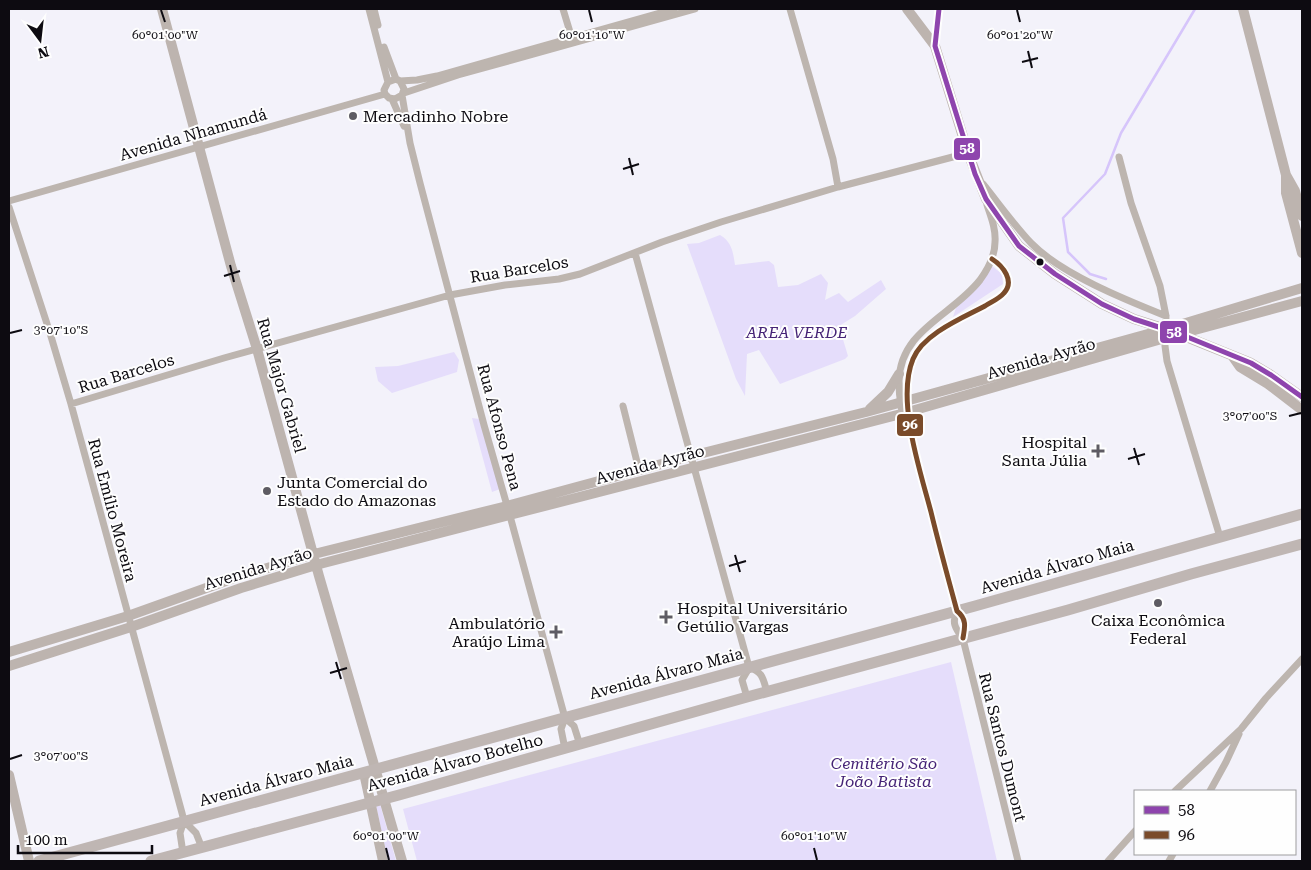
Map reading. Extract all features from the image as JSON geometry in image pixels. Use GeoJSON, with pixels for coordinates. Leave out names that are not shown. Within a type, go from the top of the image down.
{"type":"FeatureCollection","features":[{"type":"Feature","properties":{"kind":"main road","name":"Avenida Álvaro Maia"},"geometry":{"type":"LineString","coordinates":[[38,861],[957,611],[1302,514]]}},
{"type":"Feature","properties":{"kind":"main road"},"geometry":{"type":"LineString","coordinates":[[766,692],[1302,544]]}},
{"type":"Feature","properties":{"kind":"main road","name":"Avenida Álvaro Botelho"},"geometry":{"type":"LineString","coordinates":[[151,861],[385,799],[766,692]]}},
{"type":"Feature","properties":{"kind":"street","name":"Rua Major Gabriel"},"geometry":{"type":"LineString","coordinates":[[162,9],[231,266],[257,349],[316,565],[402,861]]}},
{"type":"Feature","properties":{"kind":"street"},"geometry":{"type":"LineString","coordinates":[[369,9],[398,80],[403,84],[403,94]]}},
{"type":"Feature","properties":{"kind":"street"},"geometry":{"type":"LineString","coordinates":[[374,9],[388,82],[384,90],[385,94],[392,99],[398,99],[403,94],[439,80],[674,9]]}},
{"type":"Feature","properties":{"kind":"street"},"geometry":{"type":"LineString","coordinates":[[563,9],[572,40]]}},
{"type":"Feature","properties":{"kind":"street"},"geometry":{"type":"LineString","coordinates":[[388,82],[417,80],[437,76],[695,9]]}},
{"type":"Feature","properties":{"kind":"street"},"geometry":{"type":"LineString","coordinates":[[790,9],[833,159],[838,187]]}},
{"type":"Feature","properties":{"kind":"street"},"geometry":{"type":"LineString","coordinates":[[908,9],[935,46],[968,153],[986,200],[1020,246],[1055,274],[1102,304],[1165,333]]}},
{"type":"Feature","properties":{"kind":"street"},"geometry":{"type":"LineString","coordinates":[[935,46],[939,9]]}},
{"type":"Feature","properties":{"kind":"street"},"geometry":{"type":"LineString","coordinates":[[1243,9],[1286,175],[1286,193],[1302,253]]}},
{"type":"Feature","properties":{"kind":"street","name":"Avenida Nhamundá"},"geometry":{"type":"LineString","coordinates":[[9,201],[385,94]]}},
{"type":"Feature","properties":{"kind":"street","name":"Rua Afonso Pena"},"geometry":{"type":"LineString","coordinates":[[403,94],[410,143],[484,425],[565,718],[574,726],[580,745]]}},
{"type":"Feature","properties":{"kind":"street","name":"Rua Afonso Pena"},"geometry":{"type":"LineString","coordinates":[[392,99],[410,143]]}},
{"type":"Feature","properties":{"kind":"street","name":"Rua Barcelos"},"geometry":{"type":"LineString","coordinates":[[71,404],[450,295],[505,284],[559,279],[599,268],[721,222],[838,187],[968,153]]}},
{"type":"Feature","properties":{"kind":"street"},"geometry":{"type":"LineString","coordinates":[[1119,157],[1131,203],[1160,286],[1166,316],[1167,360],[1220,537]]}},
{"type":"Feature","properties":{"kind":"street"},"geometry":{"type":"LineString","coordinates":[[975,174],[1032,244],[1047,257],[1119,296],[1166,316]]}},
{"type":"Feature","properties":{"kind":"street"},"geometry":{"type":"LineString","coordinates":[[1286,175],[1295,191],[1302,216]]}},
{"type":"Feature","properties":{"kind":"street","name":"Rua Santos Dumont"},"geometry":{"type":"LineString","coordinates":[[963,639],[965,621],[963,615],[957,611],[905,413],[899,374],[904,353],[910,342],[968,294],[983,276],[992,259],[996,241],[986,200]]}},
{"type":"Feature","properties":{"kind":"street","name":"Rua Emílio Moreira"},"geometry":{"type":"LineString","coordinates":[[9,207],[71,404],[184,822],[196,834],[202,848]]}},
{"type":"Feature","properties":{"kind":"street"},"geometry":{"type":"LineString","coordinates":[[635,253],[749,668]]}},
{"type":"Feature","properties":{"kind":"street","name":"Rua Santos Dumont"},"geometry":{"type":"LineString","coordinates":[[903,402],[912,360],[919,348],[945,328],[998,298],[1007,289],[1008,279],[1006,273],[992,259]]}},
{"type":"Feature","properties":{"kind":"street","name":"Avenida Ayrão"},"geometry":{"type":"LineString","coordinates":[[9,652],[128,616],[237,577],[314,554],[694,468],[905,413],[1078,358],[1165,333],[1302,288]]}},
{"type":"Feature","properties":{"kind":"street","name":"Avenida Ayrão"},"geometry":{"type":"LineString","coordinates":[[1165,333],[1180,334],[1302,301]]}},
{"type":"Feature","properties":{"kind":"street"},"geometry":{"type":"LineString","coordinates":[[1180,334],[1251,363],[1272,375],[1301,396]]}},
{"type":"Feature","properties":{"kind":"street"},"geometry":{"type":"LineString","coordinates":[[1232,356],[1240,366],[1268,384],[1302,410]]}},
{"type":"Feature","properties":{"kind":"street","name":"Avenida Ayrão"},"geometry":{"type":"LineString","coordinates":[[9,666],[130,627],[241,588],[316,565],[408,541],[639,470],[1078,358]]}},
{"type":"Feature","properties":{"kind":"street"},"geometry":{"type":"LineString","coordinates":[[866,412],[882,399],[899,374]]}},
{"type":"Feature","properties":{"kind":"street"},"geometry":{"type":"LineString","coordinates":[[623,406],[639,470]]}},
{"type":"Feature","properties":{"kind":"street"},"geometry":{"type":"LineString","coordinates":[[237,577],[241,588]]}},
{"type":"Feature","properties":{"kind":"street","name":"Rua Santos Dumont"},"geometry":{"type":"LineString","coordinates":[[957,611],[953,618],[954,624],[963,639],[1018,861]]}},
{"type":"Feature","properties":{"kind":"street"},"geometry":{"type":"LineString","coordinates":[[1176,790],[1241,729],[1266,698],[1302,659]]}},
{"type":"Feature","properties":{"kind":"street"},"geometry":{"type":"LineString","coordinates":[[749,668],[762,675],[766,692]]}},
{"type":"Feature","properties":{"kind":"street"},"geometry":{"type":"LineString","coordinates":[[747,697],[742,680],[749,668]]}},
{"type":"Feature","properties":{"kind":"street","name":"Rua Afonso Pena"},"geometry":{"type":"LineString","coordinates":[[565,718],[561,729],[566,749]]}},
{"type":"Feature","properties":{"kind":"street"},"geometry":{"type":"LineString","coordinates":[[1211,790],[1241,729]]}},
{"type":"Feature","properties":{"kind":"street"},"geometry":{"type":"LineString","coordinates":[[364,773],[383,861]]}},
{"type":"Feature","properties":{"kind":"street"},"geometry":{"type":"LineString","coordinates":[[9,775],[29,861]]}},
{"type":"Feature","properties":{"kind":"street","name":"Rua Emílio Moreira"},"geometry":{"type":"LineString","coordinates":[[183,853],[180,833],[184,822]]}},
{"type":"Feature","properties":{"kind":"street"},"geometry":{"type":"LineString","coordinates":[[1108,861],[1134,832]]}},
{"type":"Feature","properties":{"kind":"green space","name":"AREA VERDE"},"geometry":{"type":"Polygon","coordinates":[[[720,235],[727,241],[733,252],[735,265],[769,261],[774,265],[778,287],[798,285],[821,274],[828,283],[825,300],[839,293],[848,302],[881,280],[886,289],[855,316],[839,326],[848,356],[845,359],[780,384],[759,350],[747,354],[745,396],[736,379],[687,244],[699,243],[720,235]]]}},
{"type":"Feature","properties":{"kind":"green space"},"geometry":{"type":"Polygon","coordinates":[[[992,266],[1002,274],[1003,284],[953,317],[956,308],[980,283],[992,266]]]}},
{"type":"Feature","properties":{"kind":"green space"},"geometry":{"type":"Polygon","coordinates":[[[454,352],[459,360],[457,372],[392,393],[378,381],[375,367],[398,366],[454,352]]]}},
{"type":"Feature","properties":{"kind":"green space"},"geometry":{"type":"Polygon","coordinates":[[[472,418],[479,419],[500,489],[492,492],[472,418]]]}},
{"type":"Feature","properties":{"kind":"green space","name":"Cemitério São João Batista"},"geometry":{"type":"Polygon","coordinates":[[[951,662],[997,861],[417,861],[403,809],[951,662]]]}},
{"type":"Feature","properties":{"kind":"green space"},"geometry":{"type":"Polygon","coordinates":[[[380,804],[396,861],[388,861],[376,805],[380,804]]]}},
{"type":"Feature","properties":{"kind":"waterway"},"geometry":{"type":"LineString","coordinates":[[1106,279],[1090,274],[1068,252],[1063,218],[1105,174],[1121,133],[1195,9]]}},
{"type":"Feature","properties":{"kind":"transit line","name":"58"},"geometry":{"type":"LineString","coordinates":[[939,9],[935,46],[975,174],[986,199],[1019,246],[1055,274],[1102,304],[1134,319],[1180,334],[1251,363],[1302,397]]}},
{"type":"Feature","properties":{"kind":"transit line","name":"96"},"geometry":{"type":"LineString","coordinates":[[963,638],[964,620],[957,611],[911,435],[908,414],[908,376],[918,350],[934,334],[997,299],[1004,293],[1007,288],[1008,279],[1004,270],[992,259]]}},
{"type":"Feature","properties":{"kind":"place","name":"Mercadinho Nobre"},"geometry":{"type":"Point","coordinates":[353,116]}},
{"type":"Feature","properties":{"kind":"place","name":"Hospital Santa Júlia"},"geometry":{"type":"Point","coordinates":[1098,451]}},
{"type":"Feature","properties":{"kind":"place","name":"Junta Comercial do Estado do Amazonas"},"geometry":{"type":"Point","coordinates":[267,491]}},
{"type":"Feature","properties":{"kind":"place","name":"Caixa Econômica Federal"},"geometry":{"type":"Point","coordinates":[1158,603]}},
{"type":"Feature","properties":{"kind":"place","name":"Hospital Universitário Getúlio Vargas"},"geometry":{"type":"Point","coordinates":[666,617]}},
{"type":"Feature","properties":{"kind":"place","name":"Ambulatório Araújo Lima"},"geometry":{"type":"Point","coordinates":[556,632]}}]}
